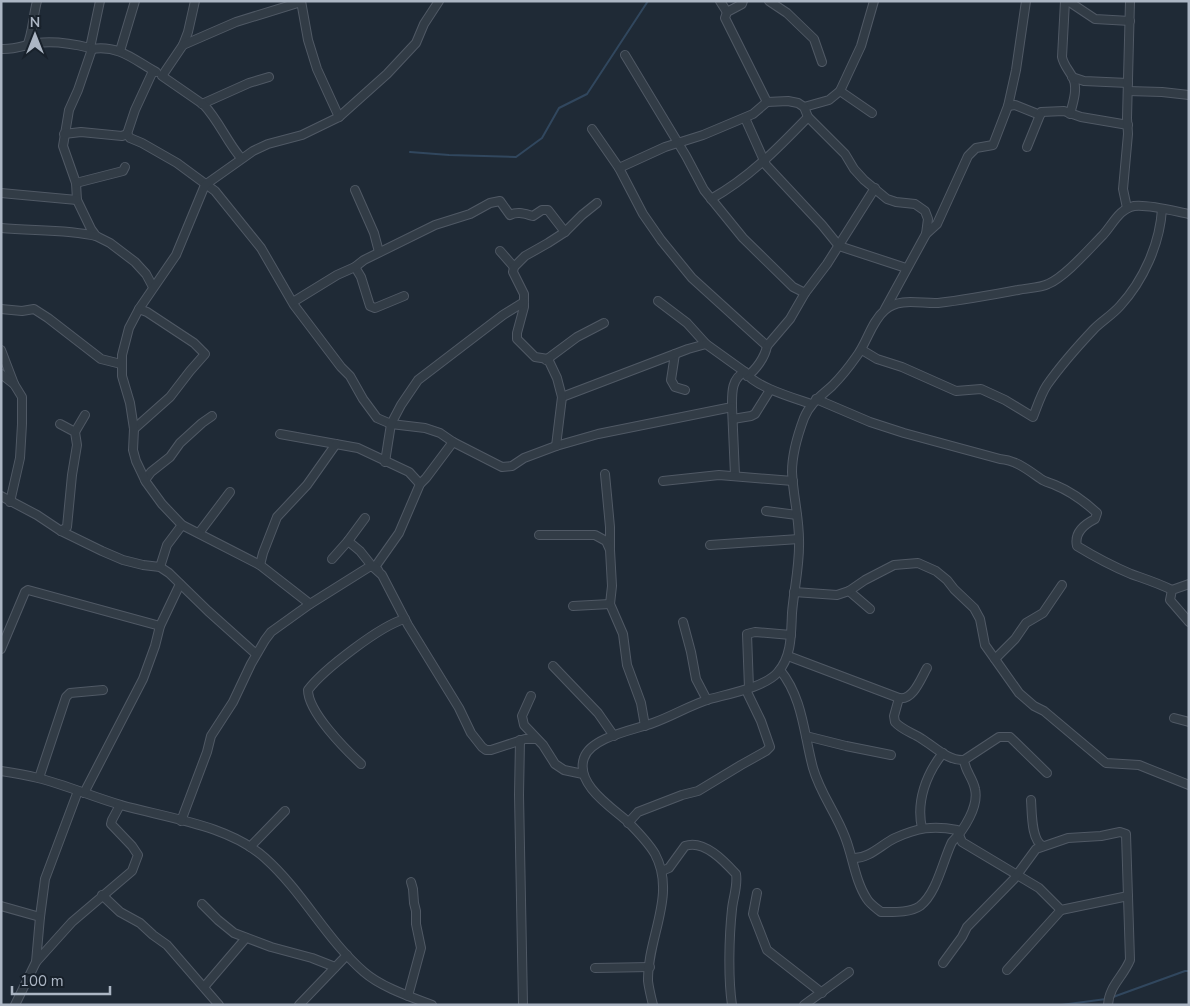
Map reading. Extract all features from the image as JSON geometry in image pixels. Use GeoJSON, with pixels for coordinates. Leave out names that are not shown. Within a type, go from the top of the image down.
{"type":"FeatureCollection","features":[{"type":"Feature","properties":{"kind":"street"},"geometry":{"type":"LineString","coordinates":[[27,46],[32,35],[32,22],[37,1]]}},
{"type":"Feature","properties":{"kind":"street"},"geometry":{"type":"LineString","coordinates":[[96,236],[76,200],[76,183],[63,146],[69,110],[78,90],[91,49],[100,1]]}},
{"type":"Feature","properties":{"kind":"street"},"geometry":{"type":"LineString","coordinates":[[120,51],[135,1]]}},
{"type":"Feature","properties":{"kind":"street"},"geometry":{"type":"LineString","coordinates":[[162,76],[183,46],[195,1]]}},
{"type":"Feature","properties":{"kind":"street"},"geometry":{"type":"LineString","coordinates":[[183,46],[236,22],[301,1],[308,40],[317,69],[339,117]]}},
{"type":"Feature","properties":{"kind":"street"},"geometry":{"type":"LineString","coordinates":[[310,604],[260,565],[182,526],[162,504],[145,480],[133,450],[134,429],[121,364],[124,342],[139,309],[176,256],[205,185],[253,150],[302,135],[339,117],[387,74],[416,43],[424,24],[439,1]]}},
{"type":"Feature","properties":{"kind":"street"},"geometry":{"type":"LineString","coordinates":[[720,1],[727,12]]}},
{"type":"Feature","properties":{"kind":"street"},"geometry":{"type":"LineString","coordinates":[[769,1],[787,13],[814,39],[822,62]]}},
{"type":"Feature","properties":{"kind":"street"},"geometry":{"type":"LineString","coordinates":[[804,107],[829,100],[840,91],[861,46],[874,1]]}},
{"type":"Feature","properties":{"kind":"street"},"geometry":{"type":"LineString","coordinates":[[653,1005],[648,981],[662,904],[662,872],[654,852],[628,822],[597,796],[589,786],[584,774],[584,757],[589,750],[604,740],[645,726],[707,700],[748,689],[776,676],[780,670],[788,656],[791,635],[799,539],[792,470],[804,420],[813,402],[833,385],[862,350],[926,234],[937,224],[972,150],[993,145],[1008,106],[1016,70],[1026,1]]}},
{"type":"Feature","properties":{"kind":"street"},"geometry":{"type":"LineString","coordinates":[[1070,114],[1075,83],[1064,65],[1062,57],[1066,1],[1095,19],[1130,21]]}},
{"type":"Feature","properties":{"kind":"street"},"geometry":{"type":"LineString","coordinates":[[1127,208],[1124,189],[1128,134],[1130,1]]}},
{"type":"Feature","properties":{"kind":"street"},"geometry":{"type":"LineString","coordinates":[[745,2],[727,12],[725,18],[767,102]]}},
{"type":"Feature","properties":{"kind":"street"},"geometry":{"type":"LineString","coordinates":[[1,49],[12,50],[38,43],[54,43],[79,45],[91,49],[103,47],[120,51],[162,76],[210,111],[230,146],[241,158]]}},
{"type":"Feature","properties":{"kind":"street"},"geometry":{"type":"LineString","coordinates":[[625,55],[704,190],[743,238],[793,287],[805,293]]}},
{"type":"Feature","properties":{"kind":"street"},"geometry":{"type":"LineString","coordinates":[[127,134],[139,101],[154,71]]}},
{"type":"Feature","properties":{"kind":"street"},"geometry":{"type":"LineString","coordinates":[[202,104],[250,82],[268,77]]}},
{"type":"Feature","properties":{"kind":"street"},"geometry":{"type":"LineString","coordinates":[[1072,77],[1084,81],[1189,95]]}},
{"type":"Feature","properties":{"kind":"street"},"geometry":{"type":"LineString","coordinates":[[840,91],[872,113]]}},
{"type":"Feature","properties":{"kind":"street"},"geometry":{"type":"LineString","coordinates":[[618,168],[665,147],[703,135],[745,118],[767,102],[788,101],[798,103],[804,107],[808,117],[845,154],[854,169],[864,180],[887,199],[915,204],[925,211],[928,219],[926,234]]}},
{"type":"Feature","properties":{"kind":"street"},"geometry":{"type":"LineString","coordinates":[[1008,106],[1015,105],[1040,115]]}},
{"type":"Feature","properties":{"kind":"street"},"geometry":{"type":"LineString","coordinates":[[1027,147],[1041,112],[1064,111],[1070,114],[1128,125]]}},
{"type":"Feature","properties":{"kind":"street"},"geometry":{"type":"LineString","coordinates":[[711,199],[728,190],[765,162],[808,117]]}},
{"type":"Feature","properties":{"kind":"street"},"geometry":{"type":"LineString","coordinates":[[745,118],[765,162],[839,246],[906,268]]}},
{"type":"Feature","properties":{"kind":"street"},"geometry":{"type":"LineString","coordinates":[[592,129],[618,168],[643,214],[660,240],[692,278],[767,346]]}},
{"type":"Feature","properties":{"kind":"street"},"geometry":{"type":"LineString","coordinates":[[64,134],[81,132],[122,136],[127,134]]}},
{"type":"Feature","properties":{"kind":"street"},"geometry":{"type":"LineString","coordinates":[[127,134],[130,138],[177,163],[215,191],[262,248],[300,313],[350,376],[370,409],[377,418],[390,424],[440,433],[453,442],[502,467],[512,466],[524,458],[556,446],[621,429],[732,407]]}},
{"type":"Feature","properties":{"kind":"street"},"geometry":{"type":"LineString","coordinates":[[76,183],[123,172],[125,166]]}},
{"type":"Feature","properties":{"kind":"street"},"geometry":{"type":"LineString","coordinates":[[735,475],[732,407],[736,378],[746,374],[756,366],[766,352],[767,346],[790,319],[805,293],[827,264],[875,188]]}},
{"type":"Feature","properties":{"kind":"street"},"geometry":{"type":"LineString","coordinates":[[355,190],[374,233],[379,252]]}},
{"type":"Feature","properties":{"kind":"street"},"geometry":{"type":"LineString","coordinates":[[1,193],[76,200]]}},
{"type":"Feature","properties":{"kind":"street"},"geometry":{"type":"LineString","coordinates":[[293,302],[379,252],[435,225],[470,214],[490,203],[500,201],[510,215],[520,212],[533,216],[542,210],[548,210],[565,232]]}},
{"type":"Feature","properties":{"kind":"street"},"geometry":{"type":"LineString","coordinates":[[556,446],[562,397],[557,378],[548,360],[534,357],[517,339],[516,333],[523,312],[524,294],[513,272],[514,267],[525,256],[548,244],[565,232],[597,203]]}},
{"type":"Feature","properties":{"kind":"street"},"geometry":{"type":"LineString","coordinates":[[885,309],[896,304],[911,302],[936,303],[1048,284],[1068,270],[1105,233],[1120,212],[1127,208],[1136,206],[1189,214]]}},
{"type":"Feature","properties":{"kind":"street"},"geometry":{"type":"LineString","coordinates":[[862,350],[877,359],[902,367],[956,391],[981,389],[1006,400],[1033,417],[1046,387],[1070,356],[1095,328],[1120,307],[1138,282],[1154,250],[1162,222],[1162,209]]}},
{"type":"Feature","properties":{"kind":"street"},"geometry":{"type":"LineString","coordinates":[[1,228],[83,232],[96,236],[110,243],[136,262],[154,287]]}},
{"type":"Feature","properties":{"kind":"street"},"geometry":{"type":"LineString","coordinates":[[500,251],[514,267]]}},
{"type":"Feature","properties":{"kind":"street"},"geometry":{"type":"LineString","coordinates":[[355,267],[361,277],[370,306],[375,308],[404,296]]}},
{"type":"Feature","properties":{"kind":"street"},"geometry":{"type":"LineString","coordinates":[[658,301],[687,323],[706,344],[770,390],[813,402],[897,431],[1000,459],[1008,459],[1037,475],[1042,480],[1066,490],[1097,513],[1094,519],[1086,523],[1078,532],[1077,546],[1131,574],[1154,581],[1172,590],[1189,584]]}},
{"type":"Feature","properties":{"kind":"street"},"geometry":{"type":"LineString","coordinates":[[385,462],[390,424],[418,380],[503,315],[524,302]]}},
{"type":"Feature","properties":{"kind":"street"},"geometry":{"type":"LineString","coordinates":[[1,309],[22,311],[34,309],[101,360],[121,364]]}},
{"type":"Feature","properties":{"kind":"street"},"geometry":{"type":"LineString","coordinates":[[134,429],[170,397],[190,370],[205,354],[194,343],[147,312],[139,309]]}},
{"type":"Feature","properties":{"kind":"street"},"geometry":{"type":"LineString","coordinates":[[546,360],[577,337],[604,323]]}},
{"type":"Feature","properties":{"kind":"street"},"geometry":{"type":"LineString","coordinates":[[562,397],[706,344]]}},
{"type":"Feature","properties":{"kind":"street"},"geometry":{"type":"LineString","coordinates":[[1,350],[14,384],[22,397],[20,458],[10,502]]}},
{"type":"Feature","properties":{"kind":"street"},"geometry":{"type":"LineString","coordinates":[[675,354],[671,380],[675,387],[685,390]]}},
{"type":"Feature","properties":{"kind":"street"},"geometry":{"type":"LineString","coordinates":[[1,374],[14,384]]}},
{"type":"Feature","properties":{"kind":"street"},"geometry":{"type":"LineString","coordinates":[[733,419],[755,414],[770,390]]}},
{"type":"Feature","properties":{"kind":"street"},"geometry":{"type":"LineString","coordinates":[[61,531],[67,527],[77,445],[76,432],[85,415]]}},
{"type":"Feature","properties":{"kind":"street"},"geometry":{"type":"LineString","coordinates":[[145,480],[170,457],[180,444],[212,416]]}},
{"type":"Feature","properties":{"kind":"street"},"geometry":{"type":"LineString","coordinates":[[60,424],[76,432]]}},
{"type":"Feature","properties":{"kind":"street"},"geometry":{"type":"LineString","coordinates":[[280,434],[358,448],[409,472],[420,484]]}},
{"type":"Feature","properties":{"kind":"street"},"geometry":{"type":"LineString","coordinates":[[181,821],[207,752],[211,736],[233,702],[256,654],[271,632],[310,604],[375,568],[399,533],[420,484],[453,442]]}},
{"type":"Feature","properties":{"kind":"street"},"geometry":{"type":"LineString","coordinates":[[260,565],[262,553],[276,517],[307,485],[336,444]]}},
{"type":"Feature","properties":{"kind":"street"},"geometry":{"type":"LineString","coordinates":[[605,474],[610,527],[612,586],[610,604],[624,634],[627,666],[641,703],[645,726]]}},
{"type":"Feature","properties":{"kind":"street"},"geometry":{"type":"LineString","coordinates":[[663,481],[735,475],[794,481]]}},
{"type":"Feature","properties":{"kind":"street"},"geometry":{"type":"LineString","coordinates":[[199,533],[230,492]]}},
{"type":"Feature","properties":{"kind":"street"},"geometry":{"type":"LineString","coordinates":[[1,496],[37,515],[61,531],[123,560],[160,567],[169,573],[256,654]]}},
{"type":"Feature","properties":{"kind":"street"},"geometry":{"type":"LineString","coordinates":[[766,511],[797,515]]}},
{"type":"Feature","properties":{"kind":"street"},"geometry":{"type":"LineString","coordinates":[[332,559],[365,518]]}},
{"type":"Feature","properties":{"kind":"street"},"geometry":{"type":"LineString","coordinates":[[160,567],[167,545],[182,526]]}},
{"type":"Feature","properties":{"kind":"street"},"geometry":{"type":"LineString","coordinates":[[539,535],[595,535],[606,541],[610,550]]}},
{"type":"Feature","properties":{"kind":"street"},"geometry":{"type":"LineString","coordinates":[[710,545],[799,539]]}},
{"type":"Feature","properties":{"kind":"street"},"geometry":{"type":"LineString","coordinates":[[348,541],[360,550],[382,575],[405,619],[459,708],[471,733],[482,748],[491,750],[520,740],[536,739]]}},
{"type":"Feature","properties":{"kind":"street"},"geometry":{"type":"LineString","coordinates":[[794,592],[837,595],[849,591],[865,580],[894,565],[918,563],[947,580],[974,608],[980,619],[985,645],[1019,692],[1106,763],[1139,765],[1189,785]]}},
{"type":"Feature","properties":{"kind":"street"},"geometry":{"type":"LineString","coordinates":[[36,962],[45,879],[81,792],[142,679],[155,646],[160,626],[180,584]]}},
{"type":"Feature","properties":{"kind":"street"},"geometry":{"type":"LineString","coordinates":[[995,659],[1015,639],[1026,623],[1043,613],[1062,585]]}},
{"type":"Feature","properties":{"kind":"street"},"geometry":{"type":"LineString","coordinates":[[1,650],[25,592],[28,590],[160,626]]}},
{"type":"Feature","properties":{"kind":"street"},"geometry":{"type":"LineString","coordinates":[[1172,590],[1170,600],[1189,622]]}},
{"type":"Feature","properties":{"kind":"street"},"geometry":{"type":"LineString","coordinates":[[849,591],[870,609]]}},
{"type":"Feature","properties":{"kind":"street"},"geometry":{"type":"LineString","coordinates":[[573,606],[610,604]]}},
{"type":"Feature","properties":{"kind":"street"},"geometry":{"type":"LineString","coordinates":[[361,764],[341,746],[330,732],[310,700],[308,690],[321,676],[369,638],[394,622],[405,619]]}},
{"type":"Feature","properties":{"kind":"street"},"geometry":{"type":"LineString","coordinates":[[683,622],[696,679],[707,700]]}},
{"type":"Feature","properties":{"kind":"street"},"geometry":{"type":"LineString","coordinates":[[628,822],[638,812],[682,795],[698,791],[770,747],[748,689],[746,634],[755,632],[791,635]]}},
{"type":"Feature","properties":{"kind":"street"},"geometry":{"type":"LineString","coordinates":[[788,656],[904,699],[910,696],[927,668]]}},
{"type":"Feature","properties":{"kind":"street"},"geometry":{"type":"LineString","coordinates":[[553,666],[598,713],[614,736]]}},
{"type":"Feature","properties":{"kind":"street"},"geometry":{"type":"LineString","coordinates":[[780,670],[795,696],[813,769],[822,792],[833,810],[868,900],[881,912],[900,912],[919,906],[930,895],[952,842],[969,820],[976,797],[976,790],[966,770],[964,760]]}},
{"type":"Feature","properties":{"kind":"street"},"geometry":{"type":"LineString","coordinates":[[39,778],[66,697],[70,693],[103,690]]}},
{"type":"Feature","properties":{"kind":"street"},"geometry":{"type":"LineString","coordinates":[[531,696],[522,716],[524,725],[543,745],[555,764],[564,770],[584,774]]}},
{"type":"Feature","properties":{"kind":"street"},"geometry":{"type":"LineString","coordinates":[[899,698],[894,716],[895,722],[942,754],[958,760],[964,760],[993,740],[1004,736],[1010,738],[1047,773]]}},
{"type":"Feature","properties":{"kind":"street"},"geometry":{"type":"LineString","coordinates":[[1174,718],[1189,722]]}},
{"type":"Feature","properties":{"kind":"street"},"geometry":{"type":"LineString","coordinates":[[806,736],[891,755]]}},
{"type":"Feature","properties":{"kind":"street"},"geometry":{"type":"LineString","coordinates":[[520,740],[519,810],[524,1005]]}},
{"type":"Feature","properties":{"kind":"street"},"geometry":{"type":"LineString","coordinates":[[922,828],[919,818],[923,791],[930,772],[942,754]]}},
{"type":"Feature","properties":{"kind":"street"},"geometry":{"type":"LineString","coordinates":[[1,771],[39,778],[240,840],[265,858],[294,888],[347,955],[365,973],[408,996],[432,1005]]}},
{"type":"Feature","properties":{"kind":"street"},"geometry":{"type":"LineString","coordinates":[[1031,800],[1035,838],[1038,844],[1043,846]]}},
{"type":"Feature","properties":{"kind":"street"},"geometry":{"type":"LineString","coordinates":[[15,1005],[36,962],[72,922],[132,871],[138,856],[132,846],[111,824],[120,804]]}},
{"type":"Feature","properties":{"kind":"street"},"geometry":{"type":"LineString","coordinates":[[250,847],[285,811]]}},
{"type":"Feature","properties":{"kind":"street"},"geometry":{"type":"LineString","coordinates":[[853,858],[858,858],[880,848],[894,838],[922,828],[934,826],[957,830],[962,842],[1039,888],[1061,910]]}},
{"type":"Feature","properties":{"kind":"street"},"geometry":{"type":"LineString","coordinates":[[943,963],[967,927],[1017,875],[1036,849],[1068,838],[1120,832],[1126,834],[1130,960],[1126,971],[1114,983],[1109,994],[1108,1004]]}},
{"type":"Feature","properties":{"kind":"street"},"geometry":{"type":"LineString","coordinates":[[662,872],[669,868],[685,846],[694,844],[711,852],[736,874],[737,881],[731,925],[730,989],[732,1005]]}},
{"type":"Feature","properties":{"kind":"street"},"geometry":{"type":"LineString","coordinates":[[408,996],[420,948],[420,936],[416,924],[416,911],[411,882]]}},
{"type":"Feature","properties":{"kind":"street"},"geometry":{"type":"LineString","coordinates":[[757,893],[753,914],[767,950],[822,992]]}},
{"type":"Feature","properties":{"kind":"street"},"geometry":{"type":"LineString","coordinates":[[102,895],[120,912],[140,923],[167,945],[219,1005]]}},
{"type":"Feature","properties":{"kind":"street"},"geometry":{"type":"LineString","coordinates":[[1007,970],[1061,910],[1128,896]]}},
{"type":"Feature","properties":{"kind":"street"},"geometry":{"type":"LineString","coordinates":[[202,904],[234,933],[335,967]]}},
{"type":"Feature","properties":{"kind":"street"},"geometry":{"type":"LineString","coordinates":[[1,906],[40,917]]}},
{"type":"Feature","properties":{"kind":"street"},"geometry":{"type":"LineString","coordinates":[[204,987],[246,938]]}},
{"type":"Feature","properties":{"kind":"street"},"geometry":{"type":"LineString","coordinates":[[299,1005],[347,955]]}},
{"type":"Feature","properties":{"kind":"street"},"geometry":{"type":"LineString","coordinates":[[596,968],[650,967]]}},
{"type":"Feature","properties":{"kind":"street"},"geometry":{"type":"LineString","coordinates":[[804,1005],[849,972]]}},
{"type":"Feature","properties":{"kind":"waterway"},"geometry":{"type":"LineString","coordinates":[[410,152],[516,157],[542,138],[559,108],[587,94],[648,1]]}},
{"type":"Feature","properties":{"kind":"waterway"},"geometry":{"type":"LineString","coordinates":[[1113,997],[1189,971]]}},
{"type":"Feature","properties":{"kind":"waterway"},"geometry":{"type":"LineString","coordinates":[[1061,1005],[1106,999]]}}]}
